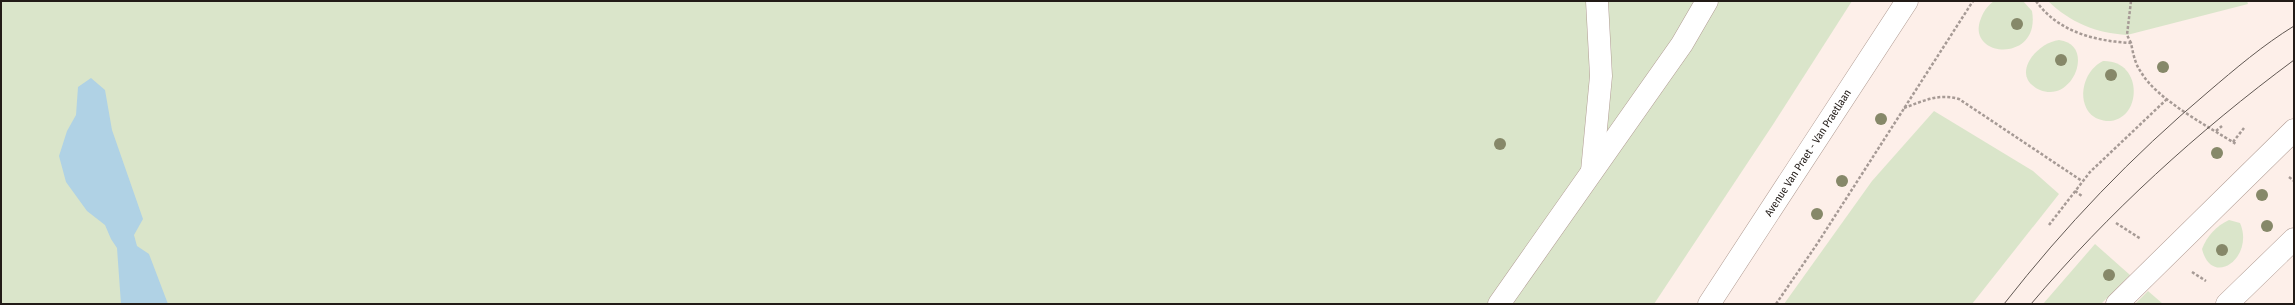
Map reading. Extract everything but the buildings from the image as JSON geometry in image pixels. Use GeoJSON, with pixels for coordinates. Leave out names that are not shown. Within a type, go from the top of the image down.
{"type":"FeatureCollection","features":[{"type":"Feature","properties":{"kind":"main road"},"geometry":{"type":"LineString","coordinates":[[1592,172],[1601,76],[1597,1]]}},
{"type":"Feature","properties":{"kind":"main road"},"geometry":{"type":"LineString","coordinates":[[1499,304],[1682,44],[1708,1]]}},
{"type":"Feature","properties":{"kind":"main road","name":"Avenue Van Praet - Van Praetlaan"},"geometry":{"type":"LineString","coordinates":[[1709,304],[1907,1]]}},
{"type":"Feature","properties":{"kind":"main road"},"geometry":{"type":"LineString","coordinates":[[2117,304],[2294,130]]}},
{"type":"Feature","properties":{"kind":"main road"},"geometry":{"type":"LineString","coordinates":[[2227,304],[2294,240]]}},
{"type":"Feature","properties":{"kind":"path"},"geometry":{"type":"LineString","coordinates":[[1776,304],[1817,244],[1973,1]]}},
{"type":"Feature","properties":{"kind":"path"},"geometry":{"type":"LineString","coordinates":[[2036,1],[2052,17],[2070,30],[2098,40],[2130,44]]}},
{"type":"Feature","properties":{"kind":"path"},"geometry":{"type":"LineString","coordinates":[[2131,1],[2127,35],[2140,72],[2149,83],[2167,99],[2216,131],[2222,126]]}},
{"type":"Feature","properties":{"kind":"path"},"geometry":{"type":"LineString","coordinates":[[1904,108],[1938,97],[1949,96],[1959,99],[2082,181]]}},
{"type":"Feature","properties":{"kind":"path"},"geometry":{"type":"LineString","coordinates":[[2049,225],[2082,181],[2167,99]]}},
{"type":"Feature","properties":{"kind":"path"},"geometry":{"type":"LineString","coordinates":[[2234,142],[2244,128]]}},
{"type":"Feature","properties":{"kind":"path"},"geometry":{"type":"LineString","coordinates":[[2075,191],[2082,196]]}},
{"type":"Feature","properties":{"kind":"green space"},"geometry":{"type":"Polygon","coordinates":[[[1,1],[1852,1],[1774,123],[1654,304],[1,304],[1,1]]]}},
{"type":"Feature","properties":{"kind":"green space"},"geometry":{"type":"Polygon","coordinates":[[[1994,1],[2023,1],[2032,11],[2032,28],[2026,40],[2016,47],[2005,49],[1994,48],[1984,42],[1979,33],[1982,15],[1987,7],[1994,1]]]}},
{"type":"Feature","properties":{"kind":"green space"},"geometry":{"type":"Polygon","coordinates":[[[2048,1],[2247,1],[2248,4],[2127,35],[2105,32],[2084,26],[2057,9],[2048,1]]]}},
{"type":"Feature","properties":{"kind":"green space"},"geometry":{"type":"Polygon","coordinates":[[[2059,40],[2070,44],[2076,51],[2078,61],[2076,72],[2062,89],[2052,92],[2040,90],[2031,84],[2027,77],[2026,69],[2029,61],[2042,47],[2050,42],[2059,40]]]}},
{"type":"Feature","properties":{"kind":"green space"},"geometry":{"type":"Polygon","coordinates":[[[2103,61],[2117,63],[2126,70],[2132,80],[2134,91],[2132,103],[2127,112],[2118,119],[2106,121],[2096,118],[2088,111],[2083,97],[2083,90],[2088,76],[2097,65],[2103,61]]]}},
{"type":"Feature","properties":{"kind":"green space"},"geometry":{"type":"Polygon","coordinates":[[[1934,111],[2033,171],[2059,194],[1972,304],[1784,304],[1872,181],[1934,111]]]}},
{"type":"Feature","properties":{"kind":"green space"},"geometry":{"type":"Polygon","coordinates":[[[2229,220],[2240,223],[2243,236],[2242,247],[2237,257],[2230,264],[2222,267],[2214,267],[2207,261],[2202,249],[2212,232],[2229,220]]]}},
{"type":"Feature","properties":{"kind":"green space"},"geometry":{"type":"Polygon","coordinates":[[[2095,244],[2130,275],[2101,304],[2043,304],[2095,244]]]}},
{"type":"Feature","properties":{"kind":"green space"},"geometry":{"type":"Polygon","coordinates":[[[2148,291],[2163,304],[2135,304],[2148,291]]]}},
{"type":"Feature","properties":{"kind":"water"},"geometry":{"type":"Polygon","coordinates":[[[91,78],[105,90],[112,130],[143,219],[134,235],[137,246],[149,254],[168,304],[121,304],[117,248],[105,225],[87,211],[66,182],[59,156],[67,131],[76,115],[78,87],[91,78]]]}},
{"type":"Feature","properties":{"kind":"tram line"},"geometry":{"type":"LineString","coordinates":[[2004,304],[2075,220],[2153,141],[2239,66],[2260,49],[2294,26]]}},
{"type":"Feature","properties":{"kind":"tram line"},"geometry":{"type":"LineString","coordinates":[[2031,304],[2091,237],[2155,174],[2258,87],[2294,60]]}}]}
